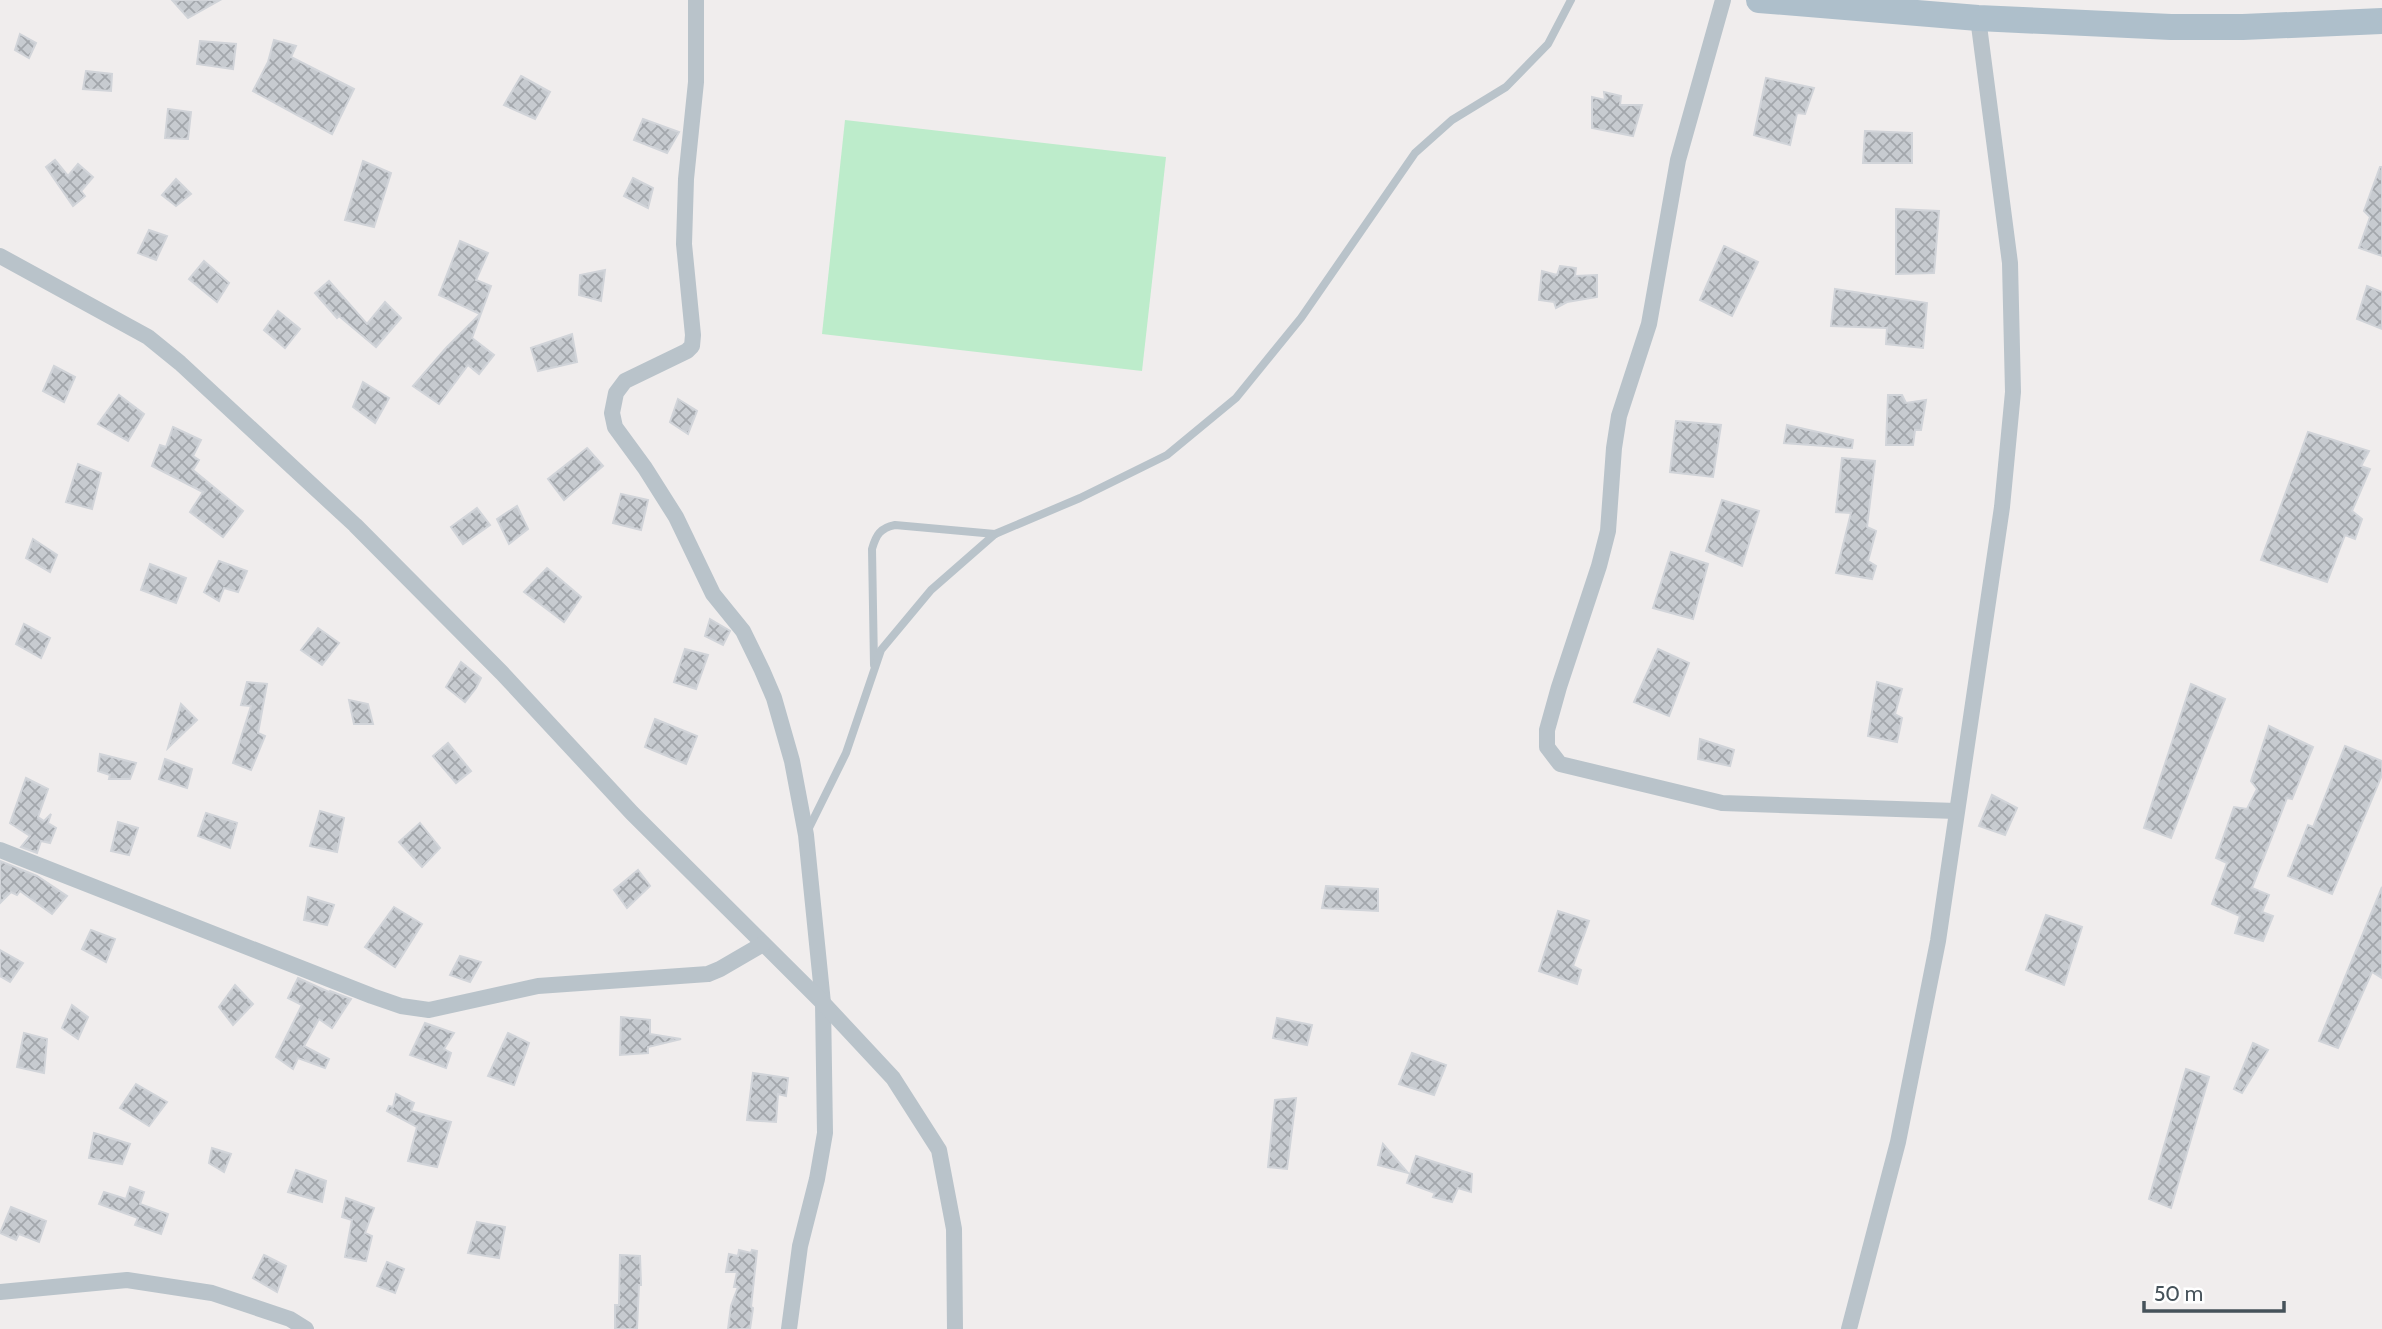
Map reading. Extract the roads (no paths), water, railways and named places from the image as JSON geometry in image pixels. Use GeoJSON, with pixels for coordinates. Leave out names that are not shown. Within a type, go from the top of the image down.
{"type":"FeatureCollection","features":[{"type":"Feature","properties":{"kind":"main road"},"geometry":{"type":"LineString","coordinates":[[1759,0],[1941,8],[1978,18],[2171,27],[2243,27],[2382,20]]}},
{"type":"Feature","properties":{"kind":"street"},"geometry":{"type":"LineString","coordinates":[[696,0],[696,82],[686,179],[684,244],[692,346],[687,351],[625,381],[616,393],[612,413],[615,427],[676,517],[713,594],[743,631],[774,698],[792,761],[806,835],[823,1003],[825,1133],[817,1179],[800,1246],[789,1329]]}},
{"type":"Feature","properties":{"kind":"street"},"geometry":{"type":"LineString","coordinates":[[1723,0],[1678,160],[1649,324],[1619,416],[1608,531],[1559,687],[1547,730],[1547,747],[1560,764],[1722,803],[1956,811]]}},
{"type":"Feature","properties":{"kind":"street"},"geometry":{"type":"LineString","coordinates":[[1849,1329],[1901,1129],[1938,941],[2002,507],[2013,392],[2010,263],[1978,18]]}},
{"type":"Feature","properties":{"kind":"street"},"geometry":{"type":"LineString","coordinates":[[0,256],[148,337],[180,363],[355,525],[502,673],[632,813],[823,1003],[892,1078],[939,1150],[954,1229],[955,1329]]}},
{"type":"Feature","properties":{"kind":"street"},"geometry":{"type":"LineString","coordinates":[[0,850],[372,996],[401,1006],[429,1010],[538,986],[708,974],[764,944]]}},
{"type":"Feature","properties":{"kind":"street"},"geometry":{"type":"LineString","coordinates":[[0,1292],[127,1280],[212,1293],[290,1320],[306,1329]]}},
{"type":"Feature","properties":{"kind":"lane"},"geometry":{"type":"LineString","coordinates":[[806,835],[846,753],[881,650],[931,590],[995,534],[1080,498],[1167,456],[1236,398],[1301,318],[1415,153],[1451,120],[1506,87],[1548,44],[1571,0]]}},
{"type":"Feature","properties":{"kind":"lane"},"geometry":{"type":"LineString","coordinates":[[874,668],[872,549],[876,535],[884,527],[895,525],[995,534]]}}]}
